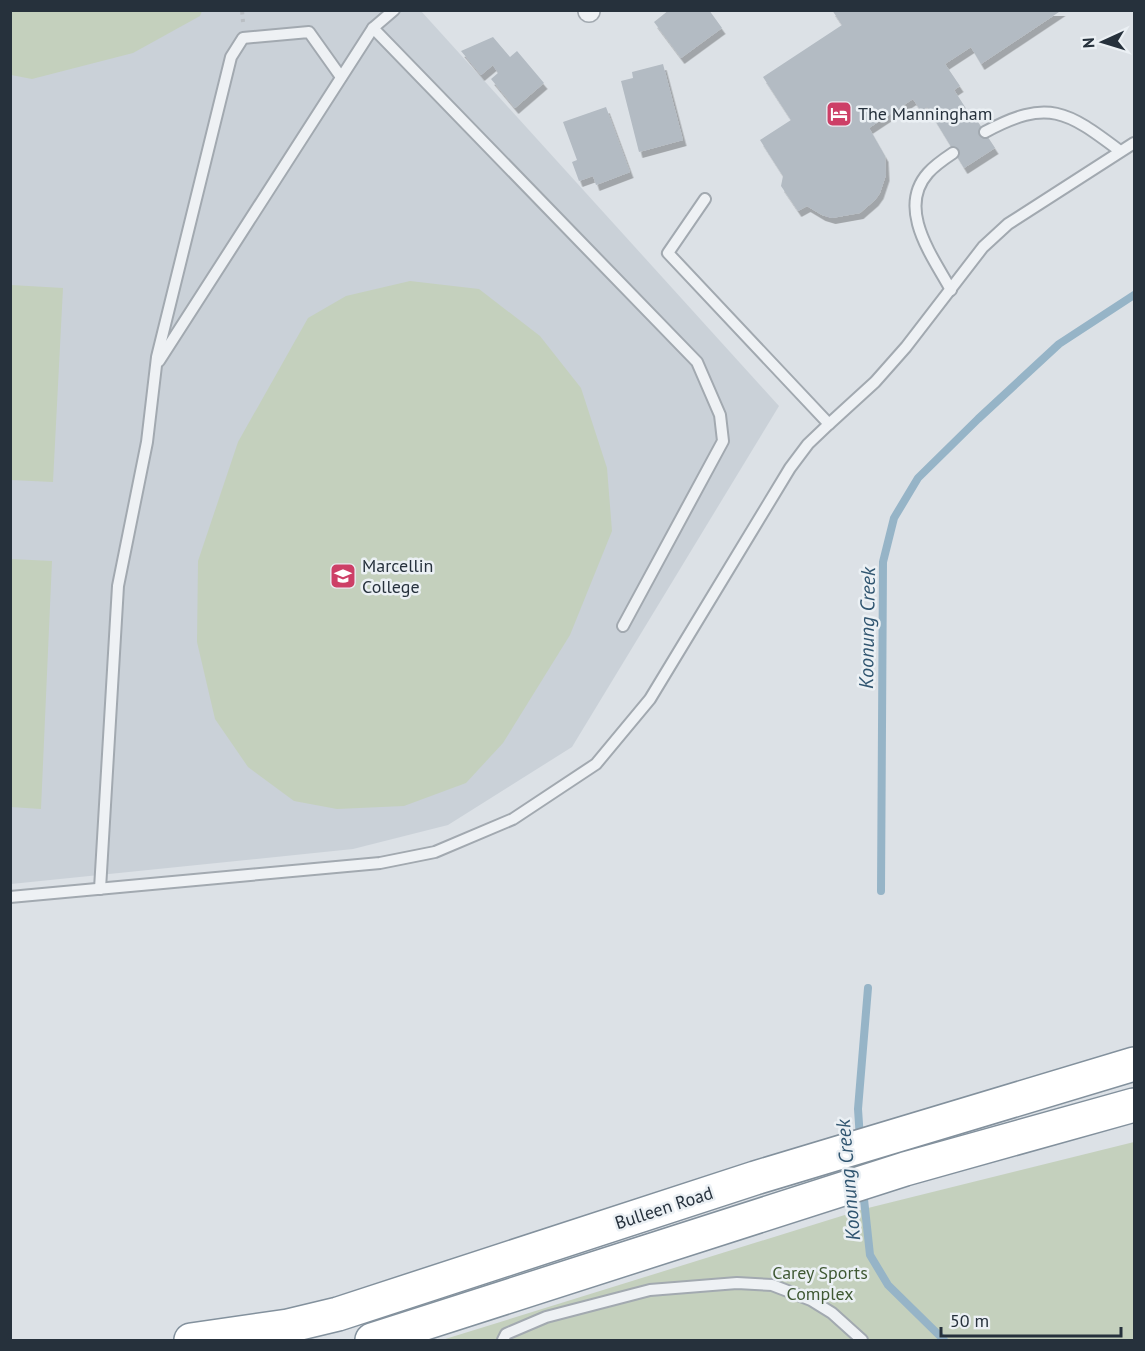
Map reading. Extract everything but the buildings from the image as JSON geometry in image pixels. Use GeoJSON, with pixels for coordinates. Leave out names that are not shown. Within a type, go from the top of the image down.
{"type":"FeatureCollection","features":[{"type":"Feature","properties":{"kind":"highway","name":"Bulleen Road"},"geometry":{"type":"LineString","coordinates":[[190,1341],[289,1330],[755,1178],[1134,1064]]}},
{"type":"Feature","properties":{"kind":"highway","name":"Bulleen Road"},"geometry":{"type":"LineString","coordinates":[[372,1341],[958,1153],[1134,1106]]}},
{"type":"Feature","properties":{"kind":"lane"},"geometry":{"type":"LineString","coordinates":[[156,364],[373,28],[393,10]]}},
{"type":"Feature","properties":{"kind":"lane"},"geometry":{"type":"LineString","coordinates":[[373,28],[697,362],[720,415],[723,441],[623,626]]}},
{"type":"Feature","properties":{"kind":"lane"},"geometry":{"type":"LineString","coordinates":[[100,889],[118,586],[147,442],[156,364],[231,57],[243,38],[309,32],[341,77]]}},
{"type":"Feature","properties":{"kind":"lane"},"geometry":{"type":"LineString","coordinates":[[985,132],[1022,115],[1052,112],[1069,116],[1120,152]]}},
{"type":"Feature","properties":{"kind":"lane"},"geometry":{"type":"LineString","coordinates":[[10,897],[380,863],[435,852],[513,819],[596,764],[644,707],[790,468],[808,444],[875,382],[906,347],[983,247],[1008,224],[1134,143]]}},
{"type":"Feature","properties":{"kind":"lane"},"geometry":{"type":"LineString","coordinates":[[951,290],[919,229],[915,216],[915,200],[918,188],[926,175],[953,153]]}},
{"type":"Feature","properties":{"kind":"lane"},"geometry":{"type":"LineString","coordinates":[[705,199],[668,253],[829,424]]}},
{"type":"Feature","properties":{"kind":"lane"},"geometry":{"type":"LineString","coordinates":[[503,1341],[506,1334],[546,1317],[650,1290],[736,1283],[772,1285],[811,1300],[832,1313],[862,1341]]}},
{"type":"Feature","properties":{"kind":"shaded area","name":"Marcellin College"},"geometry":{"type":"Polygon","coordinates":[[[10,11],[421,11],[779,406],[572,747],[448,825],[353,849],[11,884],[10,11]]]}},
{"type":"Feature","properties":{"kind":"green space"},"geometry":{"type":"Polygon","coordinates":[[[10,11],[202,11],[200,16],[133,53],[32,79],[11,75],[10,11]]]}},
{"type":"Feature","properties":{"kind":"green space"},"geometry":{"type":"Polygon","coordinates":[[[410,281],[479,289],[540,336],[581,388],[607,468],[612,531],[570,635],[503,743],[466,783],[404,806],[337,809],[294,801],[248,767],[215,719],[197,642],[198,561],[238,442],[308,318],[346,296],[410,281]]]}},
{"type":"Feature","properties":{"kind":"green space"},"geometry":{"type":"Polygon","coordinates":[[[11,285],[63,288],[53,482],[11,480],[11,285]]]}},
{"type":"Feature","properties":{"kind":"green space"},"geometry":{"type":"Polygon","coordinates":[[[11,559],[52,561],[41,809],[11,807],[11,559]]]}},
{"type":"Feature","properties":{"kind":"green space","name":"Carey Sports Complex"},"geometry":{"type":"Polygon","coordinates":[[[1134,1142],[1134,1340],[442,1340],[864,1209],[1134,1142]]]}},
{"type":"Feature","properties":{"kind":"waterway","name":"Koonung Creek"},"geometry":{"type":"LineString","coordinates":[[881,891],[883,562],[894,518],[918,478],[978,419],[1059,344],[1134,295]]}},
{"type":"Feature","properties":{"kind":"waterway","name":"Koonung Creek"},"geometry":{"type":"LineString","coordinates":[[860,1139],[858,1109],[868,988]]}},
{"type":"Feature","properties":{"kind":"waterway","name":"Koonung Creek"},"geometry":{"type":"LineString","coordinates":[[863,1190],[870,1255],[888,1285],[944,1340]]}},
{"type":"Feature","properties":{"kind":"place","name":"The Manningham"},"geometry":{"type":"Point","coordinates":[839,114]}},
{"type":"Feature","properties":{"kind":"place","name":"Marcellin College"},"geometry":{"type":"Point","coordinates":[343,576]}}]}
